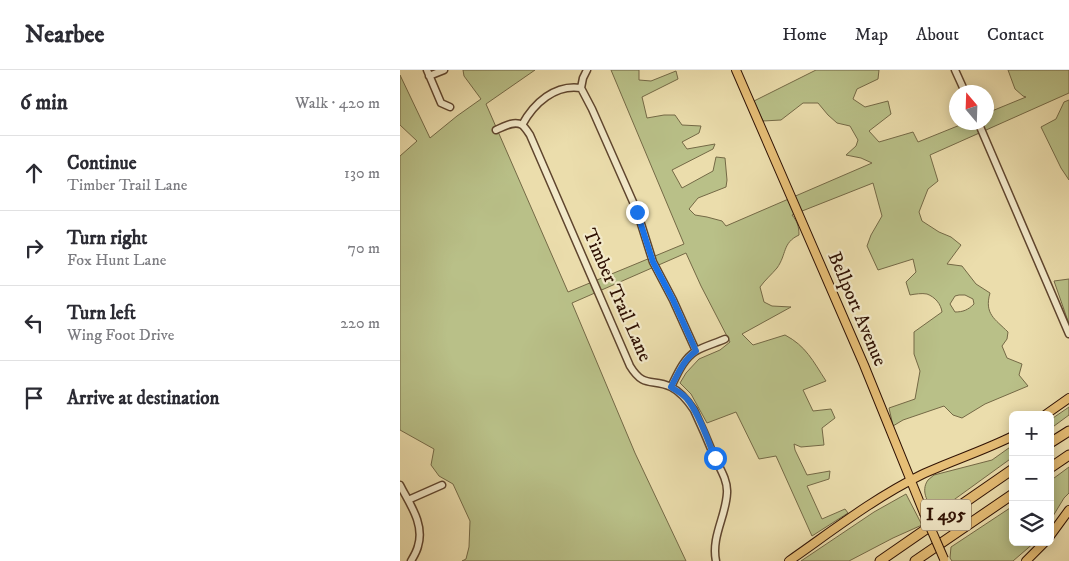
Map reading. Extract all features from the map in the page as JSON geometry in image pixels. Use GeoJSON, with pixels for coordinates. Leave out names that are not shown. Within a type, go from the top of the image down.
{"type":"FeatureCollection","features":[{"type":"Feature","properties":{"kind":"highway"},"geometry":{"type":"LineString","coordinates":[[1054,441],[1069,430]]}},
{"type":"Feature","properties":{"kind":"highway"},"geometry":{"type":"LineString","coordinates":[[1054,465],[1069,455]]}},
{"type":"Feature","properties":{"kind":"highway","name":"I 495"},"geometry":{"type":"LineString","coordinates":[[880,561],[1009,472]]}},
{"type":"Feature","properties":{"kind":"highway","name":"I 495"},"geometry":{"type":"LineString","coordinates":[[915,561],[1009,497]]}},
{"type":"Feature","properties":{"kind":"highway"},"geometry":{"type":"LineString","coordinates":[[872,561],[888,555]]}},
{"type":"Feature","properties":{"kind":"main road","name":"Bellport Avenue"},"geometry":{"type":"LineString","coordinates":[[736,70],[860,356],[945,560]]}},
{"type":"Feature","properties":{"kind":"main road"},"geometry":{"type":"LineString","coordinates":[[1051,411],[1069,398]]}},
{"type":"Feature","properties":{"kind":"main road"},"geometry":{"type":"LineString","coordinates":[[789,561],[874,502],[911,480],[1009,438]]}},
{"type":"Feature","properties":{"kind":"main road"},"geometry":{"type":"LineString","coordinates":[[1054,531],[1069,510]]}},
{"type":"Feature","properties":{"kind":"main road"},"geometry":{"type":"LineString","coordinates":[[1026,561],[1040,546]]}},
{"type":"Feature","properties":{"kind":"street"},"geometry":{"type":"LineString","coordinates":[[444,70],[428,73],[441,103],[450,107]]}},
{"type":"Feature","properties":{"kind":"street"},"geometry":{"type":"LineString","coordinates":[[587,70],[582,78],[581,88],[637,212],[653,262],[696,351]]}},
{"type":"Feature","properties":{"kind":"street"},"geometry":{"type":"LineString","coordinates":[[955,70],[962,85]]}},
{"type":"Feature","properties":{"kind":"street"},"geometry":{"type":"LineString","coordinates":[[496,130],[509,124],[522,125],[531,110],[539,102],[556,91],[569,87],[581,88]]}},
{"type":"Feature","properties":{"kind":"street","name":"Timber Trail Lane"},"geometry":{"type":"LineString","coordinates":[[522,125],[530,135],[635,375],[641,380],[671,387],[687,400],[694,410],[724,477],[727,490],[726,502],[717,534],[714,552],[716,561]]}},
{"type":"Feature","properties":{"kind":"street"},"geometry":{"type":"LineString","coordinates":[[981,130],[1069,334]]}},
{"type":"Feature","properties":{"kind":"street"},"geometry":{"type":"LineString","coordinates":[[671,387],[682,366],[691,355],[725,339]]}},
{"type":"Feature","properties":{"kind":"street"},"geometry":{"type":"LineString","coordinates":[[400,485],[418,518],[419,546],[412,561]]}},
{"type":"Feature","properties":{"kind":"street"},"geometry":{"type":"LineString","coordinates":[[408,500],[442,485]]}},
{"type":"Feature","properties":{"kind":"green space"},"geometry":{"type":"Polygon","coordinates":[[[463,70],[535,70],[486,104],[568,292],[684,244],[611,70],[639,70],[639,80],[651,81],[676,71],[678,79],[642,97],[647,118],[675,115],[682,125],[701,126],[699,133],[682,142],[687,149],[715,144],[713,149],[672,170],[682,188],[713,171],[716,157],[725,158],[726,187],[698,198],[689,209],[695,215],[722,221],[726,226],[872,163],[861,158],[846,155],[856,146],[858,140],[850,126],[837,123],[818,103],[803,103],[781,120],[763,121],[754,101],[816,70],[879,70],[878,79],[857,89],[853,99],[865,107],[888,101],[891,114],[869,131],[879,142],[913,132],[918,142],[949,129],[986,130],[930,155],[938,181],[928,189],[919,212],[922,221],[951,237],[961,245],[947,264],[962,266],[976,284],[990,293],[988,306],[990,311],[1008,332],[1007,339],[1002,346],[1007,358],[1022,364],[1019,375],[1028,386],[985,404],[962,418],[953,415],[944,406],[903,420],[893,426],[889,408],[915,399],[920,371],[914,354],[914,332],[942,312],[939,304],[930,295],[910,295],[906,282],[916,272],[913,259],[878,270],[867,246],[882,216],[873,183],[792,215],[799,229],[799,235],[787,245],[777,268],[760,287],[764,302],[772,306],[791,307],[742,334],[753,345],[785,335],[804,349],[826,381],[803,390],[813,411],[831,409],[835,418],[822,428],[824,445],[801,447],[794,444],[795,450],[807,475],[830,471],[829,479],[807,486],[822,519],[845,509],[848,513],[812,536],[776,456],[759,459],[736,412],[707,423],[691,394],[680,383],[686,373],[699,359],[720,350],[730,342],[686,253],[572,303],[635,453],[686,561],[462,561],[466,559],[469,547],[470,521],[453,484],[439,476],[431,465],[434,449],[400,430],[400,156],[417,141],[400,125],[400,75],[430,138],[481,99],[464,76],[463,70]],[[959,295],[955,296],[950,304],[955,312],[960,312],[974,304],[973,299],[965,295],[959,295]]]}},
{"type":"Feature","properties":{"kind":"green space"},"geometry":{"type":"Polygon","coordinates":[[[1008,70],[1069,70],[1069,93],[994,126],[994,110],[1026,97],[1015,89],[1008,70]]]}},
{"type":"Feature","properties":{"kind":"green space"},"geometry":{"type":"Polygon","coordinates":[[[1069,100],[1069,180],[1041,127],[1056,119],[1064,102],[1069,100]]]}},
{"type":"Feature","properties":{"kind":"green space"},"geometry":{"type":"Polygon","coordinates":[[[1069,279],[1069,324],[1054,281],[1069,279]]]}},
{"type":"Feature","properties":{"kind":"green space"},"geometry":{"type":"Polygon","coordinates":[[[1069,407],[1069,415],[1054,426],[1054,417],[1069,407]]]}},
{"type":"Feature","properties":{"kind":"green space"},"geometry":{"type":"Polygon","coordinates":[[[1009,448],[1009,460],[937,512],[931,506],[926,498],[925,489],[928,480],[934,475],[992,460],[1009,448]]]}},
{"type":"Feature","properties":{"kind":"green space"},"geometry":{"type":"Polygon","coordinates":[[[1069,467],[1069,493],[1054,514],[1054,501],[1054,478],[1069,467]]]}},
{"type":"Feature","properties":{"kind":"green space"},"geometry":{"type":"Polygon","coordinates":[[[906,494],[922,525],[849,561],[801,561],[874,512],[906,494]]]}},
{"type":"Feature","properties":{"kind":"green space"},"geometry":{"type":"Polygon","coordinates":[[[1009,509],[1009,546],[1030,546],[1013,561],[952,561],[950,558],[951,547],[1009,509]]]}},
{"type":"Feature","properties":{"kind":"route"},"geometry":{"type":"LineString","coordinates":[[637,212],[653,262],[667,287],[696,351],[682,366],[671,387],[687,400],[694,410],[715,458]]}}]}
